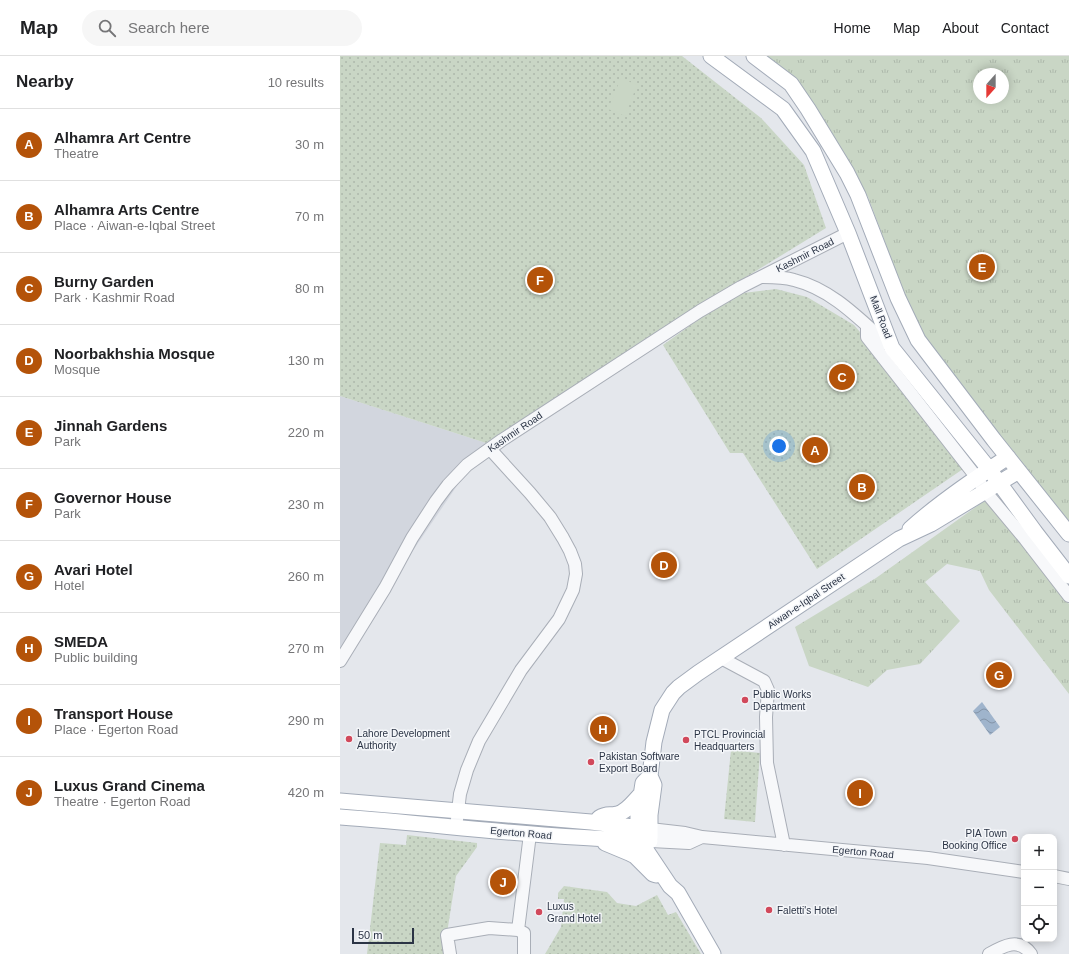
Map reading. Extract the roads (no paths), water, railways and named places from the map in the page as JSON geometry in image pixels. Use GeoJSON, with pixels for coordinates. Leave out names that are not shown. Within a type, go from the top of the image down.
{"type":"FeatureCollection","features":[{"type":"Feature","properties":{"kind":"main road","name":"Mall Road"},"geometry":{"type":"LineString","coordinates":[[711,56],[783,109],[813,151],[848,233],[892,348],[992,487],[1069,576]]}},
{"type":"Feature","properties":{"kind":"main road"},"geometry":{"type":"LineString","coordinates":[[754,56],[791,84],[847,173],[858,195],[898,298],[918,340],[1069,534]]}},
{"type":"Feature","properties":{"kind":"main road"},"geometry":{"type":"LineString","coordinates":[[899,539],[925,515],[983,473],[1008,457]]}},
{"type":"Feature","properties":{"kind":"main road","name":"Aiwan-e-Iqbal Street"},"geometry":{"type":"LineString","coordinates":[[645,834],[654,785],[650,776],[654,742],[659,719],[665,704],[679,687],[899,539],[931,524],[1019,471]]}},
{"type":"Feature","properties":{"kind":"main road","name":"Aiwan-e-Iqbal Street"},"geometry":{"type":"LineString","coordinates":[[645,834],[638,815],[644,783],[650,776]]}},
{"type":"Feature","properties":{"kind":"main road"},"geometry":{"type":"LineString","coordinates":[[591,822],[604,815],[616,815],[622,813],[641,794]]}},
{"type":"Feature","properties":{"kind":"main road","name":"Egerton Road"},"geometry":{"type":"LineString","coordinates":[[340,801],[591,822],[645,834]]}},
{"type":"Feature","properties":{"kind":"main road","name":"Egerton Road"},"geometry":{"type":"LineString","coordinates":[[340,817],[456,828],[592,838],[645,834]]}},
{"type":"Feature","properties":{"kind":"main road"},"geometry":{"type":"LineString","coordinates":[[645,834],[665,878],[670,886],[678,893],[713,954]]}},
{"type":"Feature","properties":{"kind":"main road"},"geometry":{"type":"LineString","coordinates":[[645,834],[677,882],[678,893]]}},
{"type":"Feature","properties":{"kind":"main road"},"geometry":{"type":"LineString","coordinates":[[592,838],[629,853],[639,859],[653,874],[665,878]]}},
{"type":"Feature","properties":{"kind":"street","name":"Kashmir Road"},"geometry":{"type":"LineString","coordinates":[[340,661],[385,588],[412,538],[448,485],[467,465],[490,448],[700,311],[741,287],[848,233]]}},
{"type":"Feature","properties":{"kind":"street","name":"Kashmir Road"},"geometry":{"type":"LineString","coordinates":[[762,277],[794,280],[804,283],[830,296],[840,302],[892,348]]}},
{"type":"Feature","properties":{"kind":"street"},"geometry":{"type":"LineString","coordinates":[[867,326],[867,337],[983,473]]}},
{"type":"Feature","properties":{"kind":"street"},"geometry":{"type":"LineString","coordinates":[[456,828],[460,794],[479,741],[521,670],[559,619],[573,590],[576,574],[575,564],[570,551],[564,538],[550,517],[490,448]]}},
{"type":"Feature","properties":{"kind":"street"},"geometry":{"type":"LineString","coordinates":[[992,487],[1025,539],[1069,596]]}},
{"type":"Feature","properties":{"kind":"street"},"geometry":{"type":"LineString","coordinates":[[721,658],[764,681],[768,690],[766,717],[767,763],[784,845]]}},
{"type":"Feature","properties":{"kind":"street"},"geometry":{"type":"LineString","coordinates":[[518,930],[530,834]]}},
{"type":"Feature","properties":{"kind":"street","name":"Egerton Road"},"geometry":{"type":"LineString","coordinates":[[645,834],[689,842],[702,837],[928,858],[1021,872]]}},
{"type":"Feature","properties":{"kind":"street"},"geometry":{"type":"LineString","coordinates":[[1057,877],[1069,879]]}},
{"type":"Feature","properties":{"kind":"street"},"geometry":{"type":"LineString","coordinates":[[450,954],[447,935],[489,928],[518,930],[524,933],[524,954]]}},
{"type":"Feature","properties":{"kind":"street"},"geometry":{"type":"LineString","coordinates":[[989,954],[1010,944],[1024,946],[1031,954]]}},
{"type":"Feature","properties":{"kind":"water"},"geometry":{"type":"Polygon","coordinates":[[[982,702],[1000,727],[990,735],[973,711],[982,702]]]}},
{"type":"Feature","properties":{"kind":"place","name":"Jinnah Gardens"},"geometry":{"type":"Point","coordinates":[982,267]}},
{"type":"Feature","properties":{"kind":"place","name":"Governor House"},"geometry":{"type":"Point","coordinates":[540,280]}},
{"type":"Feature","properties":{"kind":"place","name":"Burny Garden"},"geometry":{"type":"Point","coordinates":[842,377]}},
{"type":"Feature","properties":{"kind":"place","name":"Alhamra Art Centre"},"geometry":{"type":"Point","coordinates":[815,450]}},
{"type":"Feature","properties":{"kind":"place","name":"Alhamra Arts Centre"},"geometry":{"type":"Point","coordinates":[862,487]}},
{"type":"Feature","properties":{"kind":"place","name":"Noorbakhshia Mosque"},"geometry":{"type":"Point","coordinates":[664,565]}},
{"type":"Feature","properties":{"kind":"place","name":"Avari Hotel"},"geometry":{"type":"Point","coordinates":[999,675]}},
{"type":"Feature","properties":{"kind":"place","name":"Public Works Department"},"geometry":{"type":"Point","coordinates":[745,700]}},
{"type":"Feature","properties":{"kind":"place","name":"SMEDA"},"geometry":{"type":"Point","coordinates":[603,729]}},
{"type":"Feature","properties":{"kind":"place","name":"Lahore Development Authority"},"geometry":{"type":"Point","coordinates":[349,739]}},
{"type":"Feature","properties":{"kind":"place","name":"PTCL Provincial Headquarters"},"geometry":{"type":"Point","coordinates":[686,740]}},
{"type":"Feature","properties":{"kind":"place","name":"Pakistan Software Export Board"},"geometry":{"type":"Point","coordinates":[591,762]}},
{"type":"Feature","properties":{"kind":"place","name":"Transport House"},"geometry":{"type":"Point","coordinates":[860,793]}},
{"type":"Feature","properties":{"kind":"place","name":"PIA Town Booking Office"},"geometry":{"type":"Point","coordinates":[1015,839]}},
{"type":"Feature","properties":{"kind":"place","name":"Luxus Grand Cinema"},"geometry":{"type":"Point","coordinates":[503,882]}},
{"type":"Feature","properties":{"kind":"place","name":"Faletti's Hotel"},"geometry":{"type":"Point","coordinates":[769,910]}},
{"type":"Feature","properties":{"kind":"place","name":"Luxus Grand Hotel"},"geometry":{"type":"Point","coordinates":[539,912]}}]}
